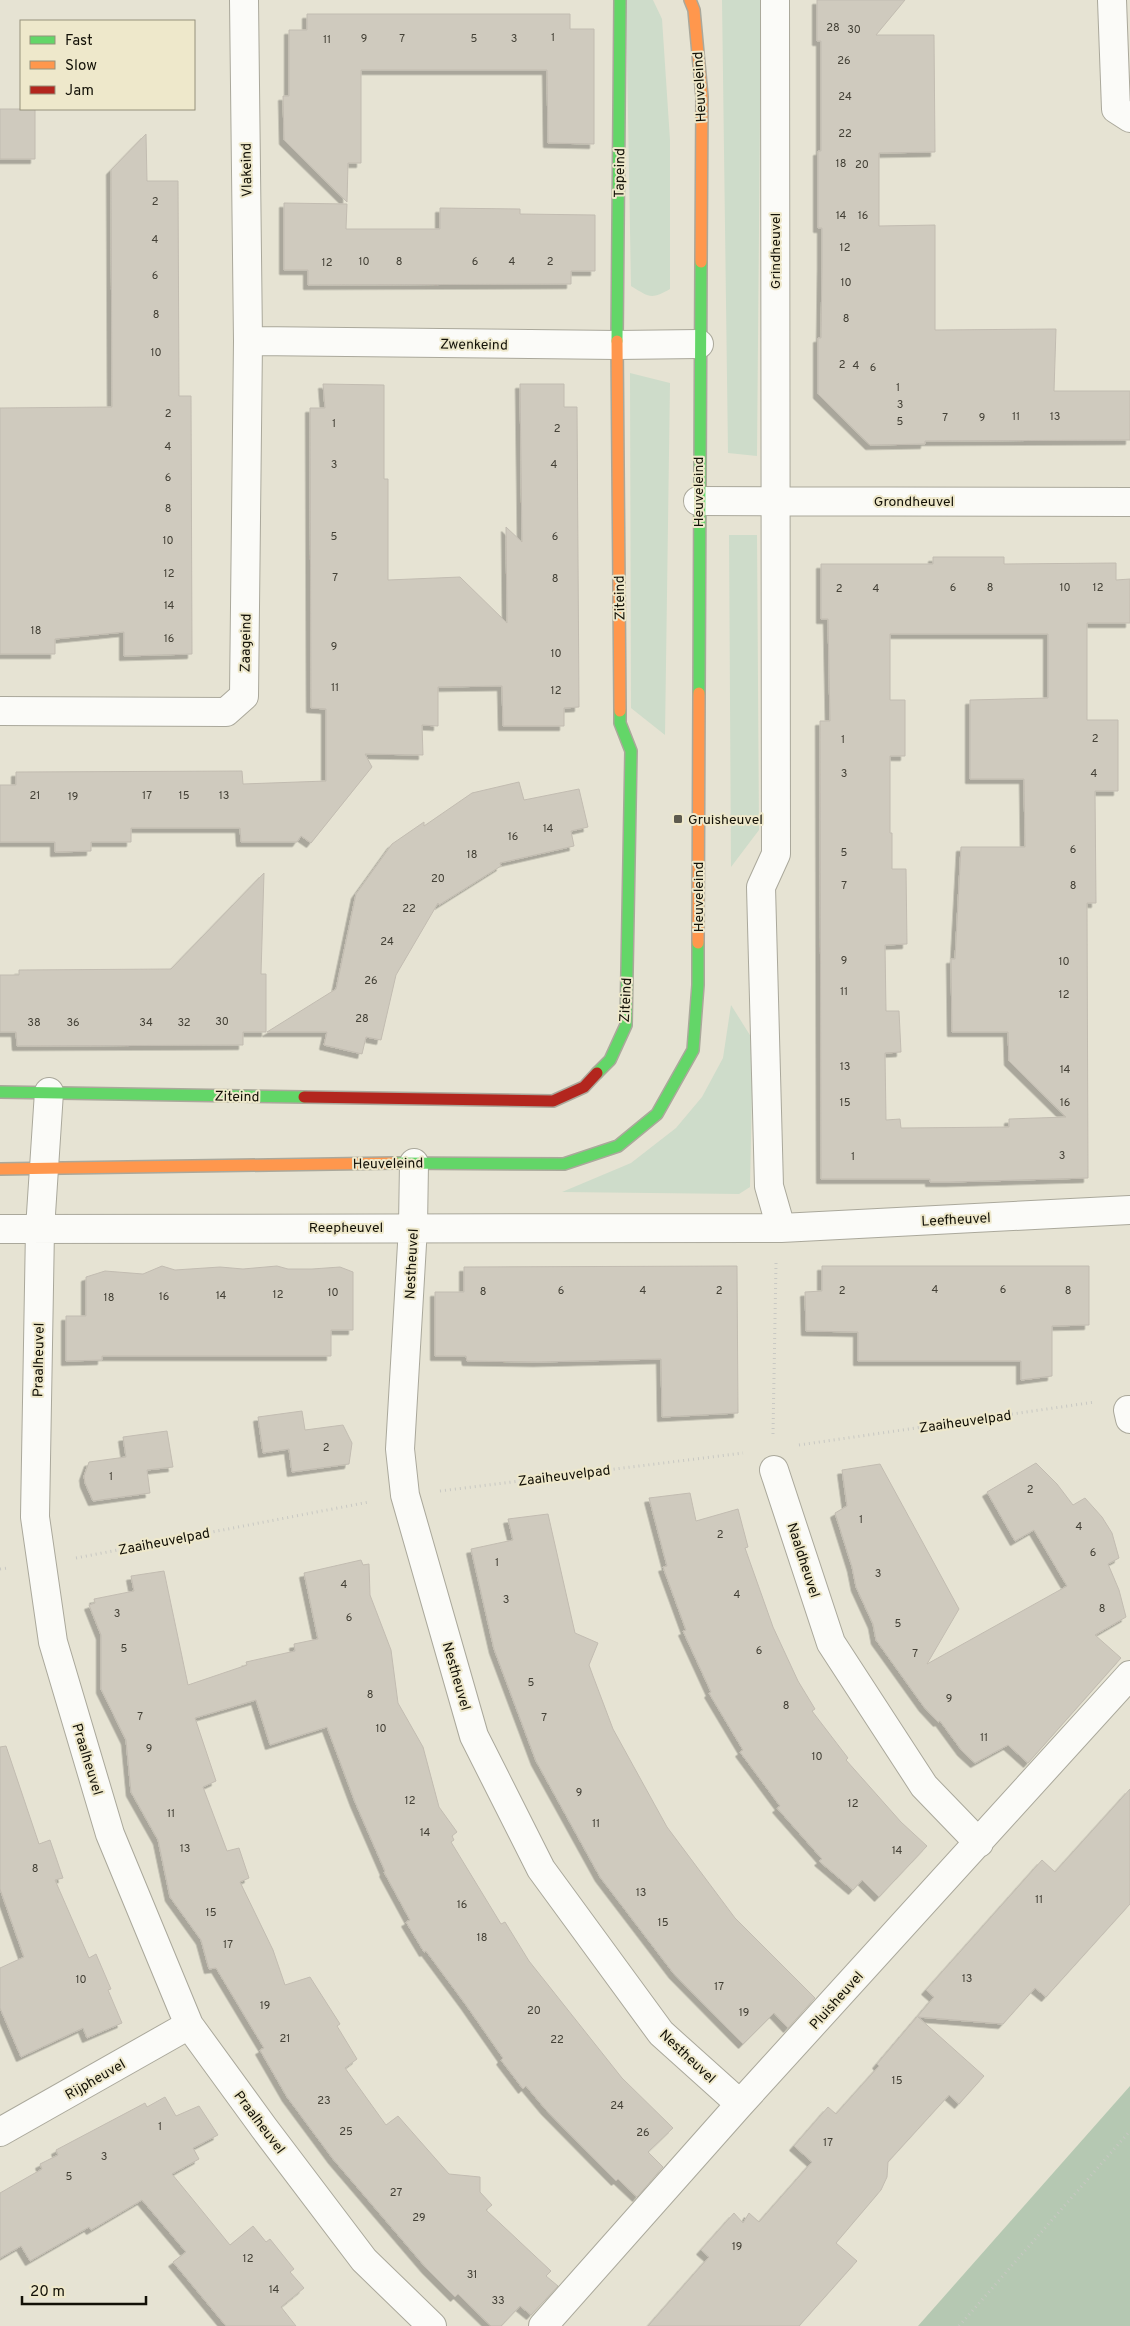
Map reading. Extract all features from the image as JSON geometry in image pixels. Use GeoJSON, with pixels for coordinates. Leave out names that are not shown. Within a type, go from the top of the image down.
{"type":"FeatureCollection","features":[{"type":"Feature","properties":{"kind":"street","name":"Vlakeind"},"geometry":{"type":"LineString","coordinates":[[244,0],[248,341]]}},
{"type":"Feature","properties":{"kind":"street","name":"Tapeind"},"geometry":{"type":"LineString","coordinates":[[617,345],[620,0]]}},
{"type":"Feature","properties":{"kind":"street","name":"Heuveleind"},"geometry":{"type":"LineString","coordinates":[[0,1168],[414,1163],[564,1164],[618,1146],[657,1114],[692,1050],[698,985],[698,501],[702,97],[694,10],[690,0]]}},
{"type":"Feature","properties":{"kind":"street","name":"Grindheuvel"},"geometry":{"type":"LineString","coordinates":[[775,0],[775,501]]}},
{"type":"Feature","properties":{"kind":"street"},"geometry":{"type":"LineString","coordinates":[[1112,0],[1116,109],[1130,118]]}},
{"type":"Feature","properties":{"kind":"street","name":"Zwenkeind"},"geometry":{"type":"LineString","coordinates":[[248,341],[617,345],[700,344]]}},
{"type":"Feature","properties":{"kind":"street","name":"Zaageind"},"geometry":{"type":"LineString","coordinates":[[0,711],[226,712],[244,696],[248,341]]}},
{"type":"Feature","properties":{"kind":"street","name":"Ziteind"},"geometry":{"type":"LineString","coordinates":[[0,1092],[553,1101],[584,1087],[610,1060],[626,1025],[631,751],[620,722],[617,345]]}},
{"type":"Feature","properties":{"kind":"street","name":"Grondheuvel"},"geometry":{"type":"LineString","coordinates":[[698,501],[1130,502]]}},
{"type":"Feature","properties":{"kind":"street"},"geometry":{"type":"LineString","coordinates":[[775,501],[776,854],[761,886],[769,1186],[781,1228]]}},
{"type":"Feature","properties":{"kind":"street","name":"Praalheuvel"},"geometry":{"type":"LineString","coordinates":[[49,1092],[40,1228],[35,1517],[53,1642],[110,1834],[189,2025],[364,2260],[432,2326]]}},
{"type":"Feature","properties":{"kind":"street","name":"Nestheuvel"},"geometry":{"type":"LineString","coordinates":[[414,1163],[413,1227],[400,1449],[405,1495],[474,1736],[541,1869],[661,2034],[740,2104]]}},
{"type":"Feature","properties":{"kind":"street","name":"Leefheuvel"},"geometry":{"type":"LineString","coordinates":[[781,1228],[1130,1210]]}},
{"type":"Feature","properties":{"kind":"street","name":"Reepheuvel"},"geometry":{"type":"LineString","coordinates":[[0,1229],[781,1228]]}},
{"type":"Feature","properties":{"kind":"street","name":"Naaldheuvel"},"geometry":{"type":"LineString","coordinates":[[773,1459],[831,1643],[924,1786],[979,1843]]}},
{"type":"Feature","properties":{"kind":"street","name":"Pluisheuvel"},"geometry":{"type":"LineString","coordinates":[[543,2326],[740,2104],[979,1843],[1130,1674]]}},
{"type":"Feature","properties":{"kind":"street","name":"Rijpheuvel"},"geometry":{"type":"LineString","coordinates":[[0,2132],[189,2025]]}},
{"type":"Feature","properties":{"kind":"path"},"geometry":{"type":"LineString","coordinates":[[773,1459],[776,1251],[781,1228]]}},
{"type":"Feature","properties":{"kind":"path","name":"Zaaiheuvelpad"},"geometry":{"type":"LineString","coordinates":[[0,1569],[43,1563],[405,1495],[773,1459],[1101,1401]]}},
{"type":"Feature","properties":{"kind":"path"},"geometry":{"type":"LineString","coordinates":[[959,2326],[1130,2131]]}},
{"type":"Feature","properties":{"kind":"green space"},"geometry":{"type":"Polygon","coordinates":[[[626,0],[653,0],[662,19],[670,140],[670,289],[654,296],[646,295],[631,286],[626,0]]]}},
{"type":"Feature","properties":{"kind":"green space"},"geometry":{"type":"Polygon","coordinates":[[[722,0],[761,0],[757,456],[728,453],[722,0]]]}},
{"type":"Feature","properties":{"kind":"green space"},"geometry":{"type":"Polygon","coordinates":[[[630,373],[670,383],[665,735],[631,708],[630,373]]]}},
{"type":"Feature","properties":{"kind":"green space"},"geometry":{"type":"Polygon","coordinates":[[[729,535],[757,535],[759,830],[731,867],[729,535]]]}},
{"type":"Feature","properties":{"kind":"green space"},"geometry":{"type":"Polygon","coordinates":[[[731,1005],[753,1040],[750,1187],[739,1194],[562,1192],[631,1163],[676,1128],[702,1097],[723,1058],[731,1005]]]}},
{"type":"Feature","properties":{"kind":"green space"},"geometry":{"type":"Polygon","coordinates":[[[1130,2086],[1130,2326],[918,2326],[1130,2086]]]}},
{"type":"Feature","properties":{"kind":"building"},"geometry":{"type":"Polygon","coordinates":[[[817,0],[905,0],[876,35],[934,35],[935,152],[879,153],[879,226],[935,225],[935,330],[1056,329],[1054,391],[1130,391],[1130,440],[925,441],[925,444],[870,445],[818,394],[818,338],[821,338],[822,228],[818,228],[818,151],[821,151],[821,41],[817,41],[817,0]]]}},
{"type":"Feature","properties":{"kind":"building"},"geometry":{"type":"Polygon","coordinates":[[[307,14],[570,14],[570,29],[594,29],[594,144],[548,143],[547,70],[361,70],[361,163],[348,163],[347,202],[284,140],[283,96],[289,96],[289,30],[307,30],[307,14]]]}},
{"type":"Feature","properties":{"kind":"building"},"geometry":{"type":"Polygon","coordinates":[[[0,109],[35,110],[35,159],[0,159],[0,109]]]}},
{"type":"Feature","properties":{"kind":"building"},"geometry":{"type":"Polygon","coordinates":[[[146,134],[147,181],[178,181],[179,396],[191,396],[192,654],[124,656],[124,632],[55,639],[55,654],[0,654],[0,408],[112,407],[111,170],[146,134]]]}},
{"type":"Feature","properties":{"kind":"building"},"geometry":{"type":"Polygon","coordinates":[[[284,203],[347,204],[346,229],[440,229],[440,208],[520,209],[520,214],[595,215],[595,271],[571,271],[571,284],[308,285],[308,270],[284,270],[284,203]]]}},
{"type":"Feature","properties":{"kind":"building"},"geometry":{"type":"Polygon","coordinates":[[[323,384],[384,385],[384,479],[388,479],[388,580],[460,577],[507,623],[506,527],[522,542],[520,384],[564,384],[564,407],[577,407],[579,707],[564,708],[564,726],[503,726],[502,686],[438,687],[438,726],[422,725],[423,755],[365,754],[372,767],[311,843],[301,836],[297,842],[241,842],[240,828],[131,828],[131,842],[91,842],[91,851],[55,852],[55,842],[0,842],[0,785],[16,785],[16,772],[242,771],[243,784],[326,781],[326,709],[311,708],[310,408],[325,408],[323,384]]]}},
{"type":"Feature","properties":{"kind":"building"},"geometry":{"type":"Polygon","coordinates":[[[933,557],[1004,557],[1004,564],[1116,563],[1116,580],[1130,579],[1130,623],[1087,623],[1087,720],[1118,720],[1118,791],[1095,791],[1096,903],[1087,903],[1088,1178],[950,1182],[930,1182],[930,1179],[821,1179],[820,721],[830,721],[828,619],[821,619],[821,564],[933,564],[933,557]],[[890,634],[890,700],[905,700],[905,756],[890,756],[890,833],[892,833],[892,869],[906,869],[907,944],[885,945],[886,1011],[899,1011],[901,1052],[885,1053],[886,1120],[900,1119],[901,1128],[1009,1127],[1009,1119],[1066,1117],[1009,1061],[1008,1032],[952,1032],[951,959],[955,959],[961,847],[1025,847],[1024,779],[970,779],[970,700],[1048,698],[1048,634],[890,634]]]}},
{"type":"Feature","properties":{"kind":"building"},"geometry":{"type":"Polygon","coordinates":[[[519,782],[524,800],[579,789],[588,827],[571,831],[574,846],[500,863],[501,866],[439,905],[438,903],[396,975],[381,1040],[366,1037],[362,1054],[324,1045],[327,1032],[267,1032],[336,989],[356,894],[392,844],[424,822],[424,826],[472,793],[519,782]]]}},
{"type":"Feature","properties":{"kind":"building"},"geometry":{"type":"Polygon","coordinates":[[[264,873],[261,974],[266,974],[266,1032],[243,1032],[243,1045],[17,1046],[16,1032],[0,1032],[0,975],[19,975],[19,970],[171,969],[264,873]]]}},
{"type":"Feature","properties":{"kind":"building"},"geometry":{"type":"Polygon","coordinates":[[[162,1266],[175,1270],[220,1267],[243,1269],[277,1266],[288,1269],[312,1269],[340,1267],[353,1272],[353,1330],[331,1330],[331,1356],[102,1356],[102,1360],[66,1361],[66,1316],[86,1316],[86,1277],[105,1271],[143,1274],[162,1266]]]}},
{"type":"Feature","properties":{"kind":"building"},"geometry":{"type":"Polygon","coordinates":[[[737,1266],[738,1413],[662,1417],[661,1359],[538,1362],[467,1361],[466,1356],[435,1356],[435,1292],[464,1292],[464,1267],[737,1266]]]}},
{"type":"Feature","properties":{"kind":"building"},"geometry":{"type":"Polygon","coordinates":[[[822,1266],[1089,1266],[1089,1325],[1052,1326],[1052,1376],[1021,1380],[1021,1361],[858,1361],[858,1332],[806,1331],[805,1292],[822,1291],[822,1266]]]}},
{"type":"Feature","properties":{"kind":"building"},"geometry":{"type":"Polygon","coordinates":[[[302,1411],[305,1430],[343,1425],[352,1443],[349,1464],[292,1472],[289,1449],[263,1453],[258,1417],[302,1411]]]}},
{"type":"Feature","properties":{"kind":"building"},"geometry":{"type":"Polygon","coordinates":[[[167,1431],[173,1467],[147,1470],[150,1493],[93,1501],[84,1476],[89,1462],[126,1457],[123,1437],[167,1431]]]}},
{"type":"Feature","properties":{"kind":"building"},"geometry":{"type":"Polygon","coordinates":[[[1036,1463],[1057,1484],[1073,1505],[1085,1498],[1102,1517],[1112,1533],[1119,1558],[1108,1564],[1119,1590],[1126,1617],[1095,1635],[1121,1658],[1028,1763],[1008,1745],[975,1763],[962,1751],[940,1721],[938,1722],[924,1707],[876,1640],[873,1624],[856,1587],[852,1567],[835,1513],[847,1506],[842,1470],[880,1464],[959,1609],[927,1664],[1067,1586],[1034,1530],[1015,1541],[987,1492],[1036,1463]]]}},
{"type":"Feature","properties":{"kind":"building"},"geometry":{"type":"Polygon","coordinates":[[[690,1493],[696,1521],[738,1509],[748,1547],[745,1548],[773,1627],[798,1681],[815,1709],[812,1711],[848,1758],[846,1760],[901,1822],[927,1846],[879,1897],[862,1880],[853,1890],[819,1861],[822,1859],[777,1808],[780,1806],[740,1752],[743,1750],[709,1693],[711,1692],[683,1631],[686,1630],[663,1567],[667,1566],[649,1498],[690,1493]]]}},
{"type":"Feature","properties":{"kind":"building"},"geometry":{"type":"Polygon","coordinates":[[[548,1514],[575,1633],[598,1643],[589,1665],[613,1729],[651,1798],[667,1827],[735,1918],[815,1998],[788,2028],[774,2013],[743,2044],[674,1974],[600,1877],[536,1761],[494,1649],[471,1549],[513,1540],[508,1519],[548,1514]]]}},
{"type":"Feature","properties":{"kind":"building"},"geometry":{"type":"Polygon","coordinates":[[[361,1560],[363,1565],[369,1564],[370,1595],[391,1650],[398,1703],[423,1747],[439,1807],[457,1832],[452,1836],[454,1840],[451,1842],[501,1924],[505,1922],[529,1961],[622,2078],[673,2128],[648,2152],[663,2167],[637,2197],[618,2179],[616,2181],[546,2110],[526,2086],[523,2089],[501,2060],[503,2058],[466,2005],[426,1951],[424,1952],[406,1922],[410,1920],[384,1872],[327,1727],[270,1745],[256,1700],[195,1718],[216,1781],[203,1787],[227,1851],[239,1848],[249,1878],[240,1882],[273,1950],[285,1985],[310,1977],[340,2024],[337,2026],[357,2059],[345,2068],[386,2125],[398,2116],[449,2174],[480,2177],[480,2192],[492,2205],[486,2210],[551,2271],[546,2276],[558,2286],[531,2315],[520,2306],[501,2326],[491,2326],[458,2294],[455,2297],[427,2269],[333,2159],[287,2097],[260,2050],[264,2048],[216,1968],[209,1969],[201,1940],[170,1897],[158,1840],[131,1792],[126,1740],[101,1689],[101,1635],[89,1605],[95,1603],[94,1599],[134,1591],[131,1576],[164,1571],[188,1685],[247,1665],[246,1662],[295,1651],[294,1644],[318,1639],[304,1573],[361,1560]]]}},
{"type":"Feature","properties":{"kind":"building"},"geometry":{"type":"Polygon","coordinates":[[[6,1746],[39,1844],[50,1840],[63,1878],[55,1880],[89,1958],[96,1954],[111,1989],[108,1990],[122,2023],[87,2038],[83,2028],[21,2057],[0,2008],[0,1968],[24,1957],[0,1889],[0,1747],[6,1746]]]}},
{"type":"Feature","properties":{"kind":"building"},"geometry":{"type":"Polygon","coordinates":[[[1130,1789],[1130,1904],[1046,1997],[1035,1988],[1003,2024],[918,2017],[984,2076],[959,2104],[949,2095],[888,2162],[887,2177],[881,2190],[836,2243],[857,2261],[799,2326],[648,2326],[709,2257],[701,2250],[734,2213],[743,2223],[749,2213],[759,2222],[812,2162],[794,2146],[828,2107],[836,2114],[879,2066],[877,2064],[934,1997],[926,1990],[1042,1860],[1055,1872],[1130,1789]]]}},
{"type":"Feature","properties":{"kind":"building"},"geometry":{"type":"Polygon","coordinates":[[[165,2097],[176,2116],[199,2106],[218,2135],[193,2148],[199,2159],[172,2174],[230,2245],[253,2226],[266,2242],[270,2239],[294,2269],[290,2272],[304,2288],[281,2307],[296,2326],[226,2326],[173,2262],[186,2252],[142,2200],[91,2230],[89,2227],[30,2261],[21,2246],[0,2258],[0,2193],[42,2169],[40,2164],[58,2155],[56,2150],[145,2103],[147,2107],[165,2097]]]}},
{"type":"Feature","properties":{"kind":"traffic: fast"},"geometry":{"type":"LineString","coordinates":[[617,341],[620,0]]}},
{"type":"Feature","properties":{"kind":"traffic: fast"},"geometry":{"type":"LineString","coordinates":[[699,693],[701,262]]}},
{"type":"Feature","properties":{"kind":"traffic: fast"},"geometry":{"type":"LineString","coordinates":[[597,1073],[610,1060],[626,1025],[631,751],[620,723],[620,711]]}},
{"type":"Feature","properties":{"kind":"traffic: fast"},"geometry":{"type":"LineString","coordinates":[[395,1163],[564,1164],[618,1146],[657,1114],[693,1050],[698,985],[698,943]]}},
{"type":"Feature","properties":{"kind":"traffic: fast"},"geometry":{"type":"LineString","coordinates":[[0,1092],[304,1097]]}},
{"type":"Feature","properties":{"kind":"traffic: slow"},"geometry":{"type":"LineString","coordinates":[[690,0],[694,10],[702,97],[701,262]]}},
{"type":"Feature","properties":{"kind":"traffic: slow"},"geometry":{"type":"LineString","coordinates":[[617,341],[620,711]]}},
{"type":"Feature","properties":{"kind":"traffic: slow"},"geometry":{"type":"LineString","coordinates":[[698,943],[699,693]]}},
{"type":"Feature","properties":{"kind":"traffic: slow"},"geometry":{"type":"LineString","coordinates":[[0,1169],[395,1163]]}},
{"type":"Feature","properties":{"kind":"traffic: jam"},"geometry":{"type":"LineString","coordinates":[[304,1097],[553,1101],[584,1087],[597,1073]]}},
{"type":"Feature","properties":{"kind":"place","name":"Gruisheuvel"},"geometry":{"type":"Point","coordinates":[678,819]}}]}
